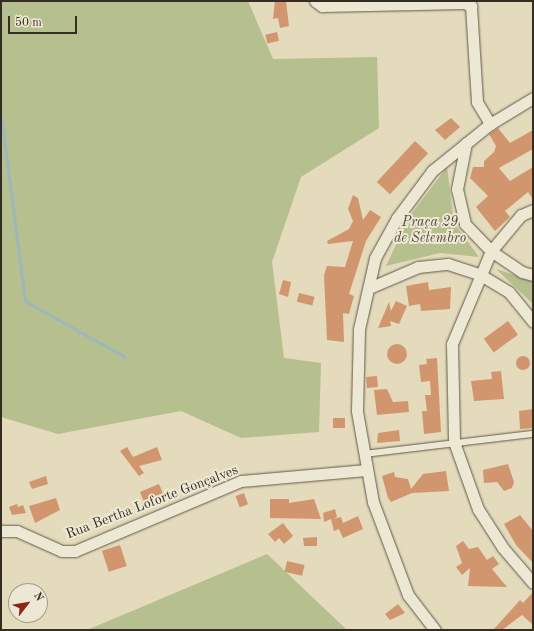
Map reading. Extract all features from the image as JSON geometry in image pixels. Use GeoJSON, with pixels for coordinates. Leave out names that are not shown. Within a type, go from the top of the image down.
{"type":"FeatureCollection","features":[{"type":"Feature","properties":{"kind":"street"},"geometry":{"type":"LineString","coordinates":[[315,1],[322,6],[464,3],[471,6],[477,102],[490,124]]}},
{"type":"Feature","properties":{"kind":"street"},"geometry":{"type":"LineString","coordinates":[[435,630],[408,595],[373,502],[357,411],[359,329],[375,258],[396,218],[432,171],[490,124],[533,98]]}},
{"type":"Feature","properties":{"kind":"street"},"geometry":{"type":"LineString","coordinates":[[466,143],[459,196],[465,224],[491,251],[522,272],[533,275]]}},
{"type":"Feature","properties":{"kind":"street"},"geometry":{"type":"LineString","coordinates":[[533,210],[521,215],[491,251],[479,274],[452,344],[454,442],[478,509],[503,548],[533,583]]}},
{"type":"Feature","properties":{"kind":"street"},"geometry":{"type":"LineString","coordinates":[[369,288],[418,268],[448,264],[479,274],[509,292],[533,322]]}},
{"type":"Feature","properties":{"kind":"street","name":"Rua Bertha Loforte Gonçalves"},"geometry":{"type":"LineString","coordinates":[[1,531],[17,531],[62,551],[75,551],[241,481],[367,470]]}},
{"type":"Feature","properties":{"kind":"lane"},"geometry":{"type":"LineString","coordinates":[[364,454],[454,442],[533,434]]}},
{"type":"Feature","properties":{"kind":"green space"},"geometry":{"type":"Polygon","coordinates":[[[1,1],[248,1],[273,59],[377,57],[379,128],[301,177],[272,262],[284,358],[321,363],[319,432],[241,438],[181,411],[58,434],[1,417],[1,1]]]}},
{"type":"Feature","properties":{"kind":"green space","name":"Praça 29 de Setembro"},"geometry":{"type":"Polygon","coordinates":[[[447,167],[454,223],[479,257],[440,253],[386,266],[409,217],[447,167]]]}},
{"type":"Feature","properties":{"kind":"green space"},"geometry":{"type":"Polygon","coordinates":[[[496,269],[533,281],[533,304],[496,269]]]}},
{"type":"Feature","properties":{"kind":"green space"},"geometry":{"type":"Polygon","coordinates":[[[267,554],[347,630],[87,630],[267,554]]]}},
{"type":"Feature","properties":{"kind":"building"},"geometry":{"type":"Polygon","coordinates":[[[275,1],[286,1],[289,26],[280,28],[278,18],[273,19],[275,1]]]}},
{"type":"Feature","properties":{"kind":"building"},"geometry":{"type":"Polygon","coordinates":[[[277,32],[279,41],[267,43],[265,35],[277,32]]]}},
{"type":"Feature","properties":{"kind":"building"},"geometry":{"type":"Polygon","coordinates":[[[451,118],[460,127],[445,140],[435,130],[451,118]]]}},
{"type":"Feature","properties":{"kind":"building"},"geometry":{"type":"Polygon","coordinates":[[[498,128],[510,143],[533,130],[533,149],[499,168],[510,181],[533,167],[533,199],[528,192],[505,211],[510,217],[495,231],[476,207],[488,196],[470,178],[473,167],[484,167],[484,161],[494,152],[496,146],[489,134],[498,128]]]}},
{"type":"Feature","properties":{"kind":"building"},"geometry":{"type":"Polygon","coordinates":[[[415,141],[428,153],[390,194],[377,182],[415,141]]]}},
{"type":"Feature","properties":{"kind":"building"},"geometry":{"type":"Polygon","coordinates":[[[353,195],[358,198],[363,220],[370,210],[381,217],[366,241],[349,294],[354,296],[349,314],[343,313],[344,342],[327,340],[324,275],[327,266],[345,267],[353,241],[328,244],[327,241],[349,229],[353,221],[348,209],[353,195]]]}},
{"type":"Feature","properties":{"kind":"building"},"geometry":{"type":"Polygon","coordinates":[[[283,280],[291,282],[288,297],[279,294],[283,280]]]}},
{"type":"Feature","properties":{"kind":"building"},"geometry":{"type":"Polygon","coordinates":[[[428,282],[429,290],[451,287],[450,309],[421,311],[420,304],[409,306],[406,286],[428,282]]]}},
{"type":"Feature","properties":{"kind":"building"},"geometry":{"type":"Polygon","coordinates":[[[299,293],[315,297],[312,306],[297,302],[299,293]]]}},
{"type":"Feature","properties":{"kind":"building"},"geometry":{"type":"Polygon","coordinates":[[[396,301],[407,306],[399,324],[390,321],[391,326],[378,328],[389,302],[391,311],[396,301]]]}},
{"type":"Feature","properties":{"kind":"building"},"geometry":{"type":"Polygon","coordinates":[[[508,321],[518,335],[494,352],[484,339],[508,321]]]}},
{"type":"Feature","properties":{"kind":"building"},"geometry":{"type":"Polygon","coordinates":[[[397,344],[404,347],[407,354],[404,361],[397,364],[390,361],[387,354],[390,347],[397,344]]]}},
{"type":"Feature","properties":{"kind":"building"},"geometry":{"type":"Polygon","coordinates":[[[520,356],[526,356],[530,360],[530,366],[526,370],[520,370],[516,366],[516,360],[520,356]]]}},
{"type":"Feature","properties":{"kind":"building"},"geometry":{"type":"Polygon","coordinates":[[[437,358],[441,432],[424,434],[422,411],[427,411],[425,395],[431,395],[430,381],[421,382],[419,365],[427,364],[426,359],[437,358]]]}},
{"type":"Feature","properties":{"kind":"building"},"geometry":{"type":"Polygon","coordinates":[[[501,371],[504,399],[474,401],[471,381],[492,379],[491,372],[501,371]]]}},
{"type":"Feature","properties":{"kind":"building"},"geometry":{"type":"Polygon","coordinates":[[[377,376],[378,387],[367,388],[366,377],[377,376]]]}},
{"type":"Feature","properties":{"kind":"building"},"geometry":{"type":"Polygon","coordinates":[[[387,389],[393,402],[408,401],[409,412],[377,415],[374,390],[387,389]]]}},
{"type":"Feature","properties":{"kind":"building"},"geometry":{"type":"Polygon","coordinates":[[[533,409],[533,428],[520,429],[519,411],[533,409]]]}},
{"type":"Feature","properties":{"kind":"building"},"geometry":{"type":"Polygon","coordinates":[[[333,418],[345,418],[345,428],[333,428],[333,418]]]}},
{"type":"Feature","properties":{"kind":"building"},"geometry":{"type":"Polygon","coordinates":[[[399,430],[400,441],[377,443],[378,433],[399,430]]]}},
{"type":"Feature","properties":{"kind":"building"},"geometry":{"type":"Polygon","coordinates":[[[127,447],[133,457],[157,447],[162,460],[139,466],[144,473],[139,476],[120,451],[127,447]]]}},
{"type":"Feature","properties":{"kind":"building"},"geometry":{"type":"Polygon","coordinates":[[[508,464],[514,482],[512,488],[504,491],[497,482],[484,483],[483,470],[508,464]]]}},
{"type":"Feature","properties":{"kind":"building"},"geometry":{"type":"Polygon","coordinates":[[[446,471],[449,491],[412,493],[391,502],[388,498],[382,476],[394,472],[395,477],[408,479],[411,489],[423,474],[446,471]]]}},
{"type":"Feature","properties":{"kind":"building"},"geometry":{"type":"Polygon","coordinates":[[[46,476],[48,484],[32,489],[29,482],[46,476]]]}},
{"type":"Feature","properties":{"kind":"building"},"geometry":{"type":"Polygon","coordinates":[[[159,484],[164,496],[144,502],[140,492],[159,484]]]}},
{"type":"Feature","properties":{"kind":"building"},"geometry":{"type":"Polygon","coordinates":[[[244,493],[248,504],[240,507],[236,496],[244,493]]]}},
{"type":"Feature","properties":{"kind":"building"},"geometry":{"type":"Polygon","coordinates":[[[56,498],[60,510],[35,523],[29,506],[56,498]]]}},
{"type":"Feature","properties":{"kind":"building"},"geometry":{"type":"Polygon","coordinates":[[[270,499],[289,499],[289,503],[314,499],[321,519],[270,518],[270,499]]]}},
{"type":"Feature","properties":{"kind":"building"},"geometry":{"type":"Polygon","coordinates":[[[17,504],[18,507],[23,505],[26,513],[12,515],[9,507],[17,504]]]}},
{"type":"Feature","properties":{"kind":"building"},"geometry":{"type":"Polygon","coordinates":[[[335,509],[337,517],[333,519],[341,517],[343,523],[358,516],[363,529],[343,538],[339,529],[334,531],[331,519],[324,522],[323,513],[335,509]]]}},
{"type":"Feature","properties":{"kind":"building"},"geometry":{"type":"Polygon","coordinates":[[[520,515],[533,531],[533,563],[516,545],[504,524],[520,515]]]}},
{"type":"Feature","properties":{"kind":"building"},"geometry":{"type":"Polygon","coordinates":[[[283,523],[293,536],[284,544],[279,538],[275,542],[268,534],[283,523]]]}},
{"type":"Feature","properties":{"kind":"building"},"geometry":{"type":"Polygon","coordinates":[[[317,537],[317,546],[304,546],[303,538],[317,537]]]}},
{"type":"Feature","properties":{"kind":"building"},"geometry":{"type":"Polygon","coordinates":[[[463,541],[469,549],[478,547],[487,560],[493,556],[499,564],[492,569],[507,587],[468,586],[470,568],[462,575],[456,567],[462,563],[456,546],[463,541]]]}},
{"type":"Feature","properties":{"kind":"building"},"geometry":{"type":"Polygon","coordinates":[[[120,545],[127,566],[109,572],[102,551],[120,545]]]}},
{"type":"Feature","properties":{"kind":"building"},"geometry":{"type":"Polygon","coordinates":[[[287,561],[305,565],[302,576],[285,572],[287,561]]]}},
{"type":"Feature","properties":{"kind":"building"},"geometry":{"type":"Polygon","coordinates":[[[533,592],[533,625],[522,615],[502,630],[494,629],[520,600],[523,603],[533,592]]]}},
{"type":"Feature","properties":{"kind":"building"},"geometry":{"type":"Polygon","coordinates":[[[398,604],[405,613],[390,620],[385,614],[398,604]]]}},
{"type":"Feature","properties":{"kind":"waterway"},"geometry":{"type":"LineString","coordinates":[[1,116],[25,301],[125,357]]}}]}
